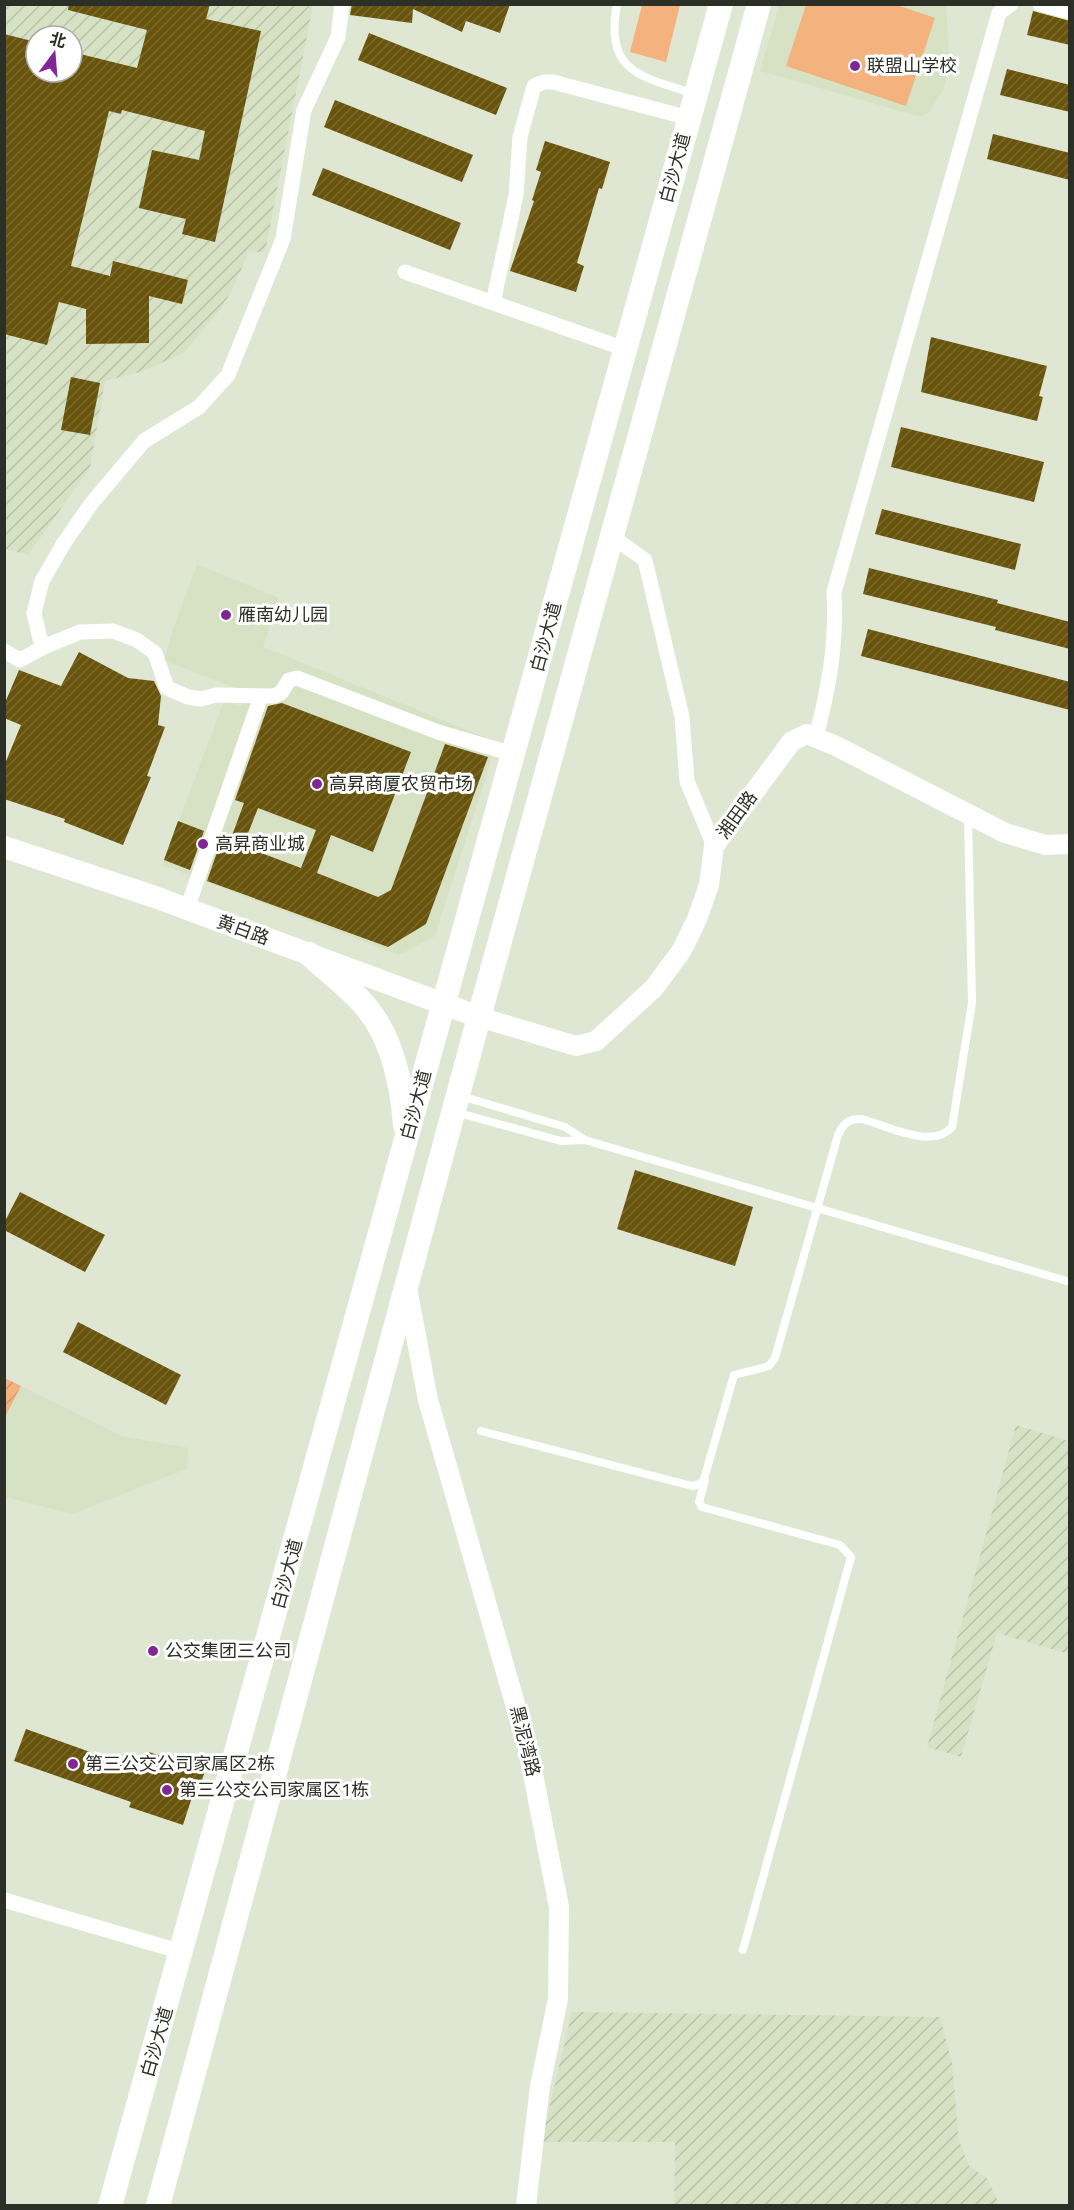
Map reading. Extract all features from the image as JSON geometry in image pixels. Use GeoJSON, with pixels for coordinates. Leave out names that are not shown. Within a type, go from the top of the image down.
{"type":"FeatureCollection","features":[{"type":"Feature","properties":{"kind":"main road","name":"白沙大道"},"geometry":{"type":"LineString","coordinates":[[110,2205],[721,4]]}},
{"type":"Feature","properties":{"kind":"main road","name":"白沙大道"},"geometry":{"type":"LineString","coordinates":[[158,2205],[610,535],[759,4]]}},
{"type":"Feature","properties":{"kind":"main road","name":"黄白路"},"geometry":{"type":"LineString","coordinates":[[4,848],[187,909],[479,1017]]}},
{"type":"Feature","properties":{"kind":"main road"},"geometry":{"type":"LineString","coordinates":[[309,954],[367,1008],[388,1046],[393,1056],[403,1102],[407,1140]]}},
{"type":"Feature","properties":{"kind":"street"},"geometry":{"type":"LineString","coordinates":[[46,646],[40,639],[34,613],[42,581],[64,543],[91,504],[144,441],[200,408],[228,375],[283,239],[304,110],[338,37],[342,4]]}},
{"type":"Feature","properties":{"kind":"street"},"geometry":{"type":"LineString","coordinates":[[1011,4],[999,13],[834,592],[836,628],[831,680],[816,737],[1005,833],[1046,845],[1070,844]]}},
{"type":"Feature","properties":{"kind":"street"},"geometry":{"type":"LineString","coordinates":[[1040,4],[1070,12]]}},
{"type":"Feature","properties":{"kind":"street"},"geometry":{"type":"LineString","coordinates":[[493,303],[516,195],[520,137],[534,86],[544,82],[553,82],[689,118]]}},
{"type":"Feature","properties":{"kind":"street"},"geometry":{"type":"LineString","coordinates":[[405,272],[625,349]]}},
{"type":"Feature","properties":{"kind":"street"},"geometry":{"type":"LineString","coordinates":[[610,535],[645,560],[682,717],[687,781],[714,846]]}},
{"type":"Feature","properties":{"kind":"street"},"geometry":{"type":"LineString","coordinates":[[4,651],[20,660],[80,632],[113,631],[137,640],[155,653],[167,688],[177,694],[201,699],[216,695],[278,695],[289,680],[300,679],[438,732],[513,754]]}},
{"type":"Feature","properties":{"kind":"street"},"geometry":{"type":"LineString","coordinates":[[187,909],[261,696]]}},
{"type":"Feature","properties":{"kind":"street","name":"湘田路"},"geometry":{"type":"LineString","coordinates":[[479,1017],[576,1046],[596,1041],[654,988],[682,950],[697,919],[709,885],[714,846],[792,741],[807,734],[816,737]]}},
{"type":"Feature","properties":{"kind":"street","name":"黑泥湾路"},"geometry":{"type":"LineString","coordinates":[[407,1285],[428,1400],[528,1749],[559,1906],[558,1999],[540,2086],[526,2205]]}},
{"type":"Feature","properties":{"kind":"street"},"geometry":{"type":"LineString","coordinates":[[4,1900],[182,1952]]}},
{"type":"Feature","properties":{"kind":"lane"},"geometry":{"type":"LineString","coordinates":[[617,4],[613,35],[617,50],[625,63],[638,75],[696,94]]}},
{"type":"Feature","properties":{"kind":"lane"},"geometry":{"type":"LineString","coordinates":[[743,1950],[851,1557],[840,1545],[702,1507],[699,1502],[734,1375],[769,1366],[776,1358],[838,1135],[850,1119],[862,1119],[929,1138],[946,1134],[952,1127],[972,1003],[968,814]]}},
{"type":"Feature","properties":{"kind":"lane"},"geometry":{"type":"LineString","coordinates":[[456,1104],[561,1141],[585,1140]]}},
{"type":"Feature","properties":{"kind":"lane"},"geometry":{"type":"LineString","coordinates":[[456,1104],[565,1127],[585,1140],[1070,1282]]}},
{"type":"Feature","properties":{"kind":"lane"},"geometry":{"type":"LineString","coordinates":[[481,1431],[692,1486],[700,1484],[707,1473]]}},
{"type":"Feature","properties":{"kind":"shaded area"},"geometry":{"type":"Polygon","coordinates":[[[5,5],[313,5],[265,252],[248,252],[235,285],[222,307],[184,353],[140,372],[105,381],[90,468],[28,555],[5,549],[5,5]]]}},
{"type":"Feature","properties":{"kind":"shaded area"},"geometry":{"type":"Polygon","coordinates":[[[642,5],[680,5],[666,62],[630,52],[642,5]]]}},
{"type":"Feature","properties":{"kind":"shaded area","name":"联盟山学校"},"geometry":{"type":"Polygon","coordinates":[[[779,5],[946,5],[950,61],[944,89],[929,112],[921,117],[760,71],[779,5]]]}},
{"type":"Feature","properties":{"kind":"shaded area","name":"联盟山学校"},"geometry":{"type":"Polygon","coordinates":[[[806,5],[897,5],[935,18],[906,106],[786,66],[806,5]]]}},
{"type":"Feature","properties":{"kind":"shaded area"},"geometry":{"type":"Polygon","coordinates":[[[197,564],[279,598],[263,647],[497,742],[435,936],[399,955],[162,865],[224,701],[241,706],[247,692],[164,661],[197,564]]]}},
{"type":"Feature","properties":{"kind":"shaded area"},"geometry":{"type":"Polygon","coordinates":[[[5,1378],[21,1386],[5,1417],[5,1378]]]}},
{"type":"Feature","properties":{"kind":"shaded area"},"geometry":{"type":"Polygon","coordinates":[[[21,1386],[122,1436],[189,1448],[187,1469],[72,1514],[5,1497],[4,1417],[21,1386]]]}},
{"type":"Feature","properties":{"kind":"shaded area"},"geometry":{"type":"Polygon","coordinates":[[[1016,1425],[1069,1441],[1069,1654],[997,1633],[961,1757],[927,1747],[1016,1425]]]}},
{"type":"Feature","properties":{"kind":"shaded area"},"geometry":{"type":"Polygon","coordinates":[[[572,2012],[940,2017],[952,2063],[959,2141],[969,2166],[986,2177],[1000,2205],[674,2205],[675,2142],[541,2142],[572,2012]]]}},
{"type":"Feature","properties":{"kind":"building"},"geometry":{"type":"Polygon","coordinates":[[[69,4],[210,4],[206,19],[261,31],[215,242],[182,234],[186,219],[139,208],[152,150],[199,160],[205,131],[122,110],[121,114],[109,111],[71,266],[110,276],[113,261],[188,280],[182,304],[149,296],[149,343],[86,344],[86,309],[59,302],[47,345],[4,334],[4,34],[24,39],[24,84],[84,84],[84,55],[137,68],[147,30],[68,10],[69,4]]]}},
{"type":"Feature","properties":{"kind":"building"},"geometry":{"type":"Polygon","coordinates":[[[352,4],[510,4],[500,33],[466,21],[462,32],[413,9],[412,23],[350,15],[352,4]]]}},
{"type":"Feature","properties":{"kind":"building"},"geometry":{"type":"Polygon","coordinates":[[[1033,11],[1070,21],[1070,45],[1027,35],[1033,11]]]}},
{"type":"Feature","properties":{"kind":"building"},"geometry":{"type":"Polygon","coordinates":[[[369,33],[507,88],[496,115],[358,60],[369,33]]]}},
{"type":"Feature","properties":{"kind":"building"},"geometry":{"type":"Polygon","coordinates":[[[1007,69],[1070,85],[1070,112],[1000,95],[1007,69]]]}},
{"type":"Feature","properties":{"kind":"building"},"geometry":{"type":"Polygon","coordinates":[[[335,100],[473,155],[462,182],[324,127],[335,100]]]}},
{"type":"Feature","properties":{"kind":"building"},"geometry":{"type":"Polygon","coordinates":[[[993,134],[1070,153],[1070,180],[987,159],[993,134]]]}},
{"type":"Feature","properties":{"kind":"building"},"geometry":{"type":"Polygon","coordinates":[[[545,141],[610,162],[602,189],[599,188],[577,263],[584,266],[576,292],[510,271],[534,201],[532,200],[541,172],[536,170],[545,141]]]}},
{"type":"Feature","properties":{"kind":"building"},"geometry":{"type":"Polygon","coordinates":[[[323,168],[461,223],[450,250],[312,195],[323,168]]]}},
{"type":"Feature","properties":{"kind":"building"},"geometry":{"type":"Polygon","coordinates":[[[931,337],[1047,366],[1039,396],[1043,397],[1037,421],[921,392],[931,337]]]}},
{"type":"Feature","properties":{"kind":"building"},"geometry":{"type":"Polygon","coordinates":[[[71,377],[100,383],[90,435],[61,430],[71,377]]]}},
{"type":"Feature","properties":{"kind":"building"},"geometry":{"type":"Polygon","coordinates":[[[901,427],[1044,462],[1034,502],[891,467],[901,427]]]}},
{"type":"Feature","properties":{"kind":"building"},"geometry":{"type":"Polygon","coordinates":[[[882,509],[1021,544],[1015,570],[875,534],[882,509]]]}},
{"type":"Feature","properties":{"kind":"building"},"geometry":{"type":"Polygon","coordinates":[[[869,568],[998,600],[997,603],[1070,622],[1070,649],[995,630],[996,627],[863,594],[869,568]]]}},
{"type":"Feature","properties":{"kind":"building"},"geometry":{"type":"Polygon","coordinates":[[[868,629],[1070,682],[1070,710],[861,656],[868,629]]]}},
{"type":"Feature","properties":{"kind":"building"},"geometry":{"type":"Polygon","coordinates":[[[79,652],[128,678],[154,681],[161,696],[158,725],[165,727],[147,776],[151,777],[123,845],[64,822],[65,819],[4,799],[4,766],[21,725],[4,718],[4,705],[19,670],[61,686],[79,652]]]}},
{"type":"Feature","properties":{"kind":"building"},"geometry":{"type":"Polygon","coordinates":[[[282,703],[411,752],[373,852],[331,835],[317,873],[378,897],[391,890],[445,744],[488,757],[426,924],[388,947],[207,881],[222,838],[230,841],[244,803],[235,800],[268,706],[282,703]],[[258,808],[243,846],[301,868],[316,830],[258,808]]]}},
{"type":"Feature","properties":{"kind":"building"},"geometry":{"type":"Polygon","coordinates":[[[178,821],[204,831],[190,870],[164,860],[178,821]]]}},
{"type":"Feature","properties":{"kind":"building"},"geometry":{"type":"Polygon","coordinates":[[[635,1170],[753,1207],[735,1266],[617,1229],[635,1170]]]}},
{"type":"Feature","properties":{"kind":"building"},"geometry":{"type":"Polygon","coordinates":[[[20,1192],[105,1235],[85,1272],[4,1230],[4,1223],[20,1192]]]}},
{"type":"Feature","properties":{"kind":"building"},"geometry":{"type":"Polygon","coordinates":[[[78,1322],[181,1375],[166,1405],[63,1352],[78,1322]]]}},
{"type":"Feature","properties":{"kind":"building"},"geometry":{"type":"Polygon","coordinates":[[[26,1729],[143,1771],[149,1752],[205,1771],[198,1792],[194,1791],[183,1825],[129,1807],[131,1802],[14,1761],[26,1729]]]}},
{"type":"Feature","properties":{"kind":"place","name":"联盟山学校"},"geometry":{"type":"Point","coordinates":[855,66]}},
{"type":"Feature","properties":{"kind":"place","name":"雁南幼儿园"},"geometry":{"type":"Point","coordinates":[226,615]}},
{"type":"Feature","properties":{"kind":"place","name":"高昇商厦农贸市场"},"geometry":{"type":"Point","coordinates":[317,784]}},
{"type":"Feature","properties":{"kind":"place","name":"高昇商业城"},"geometry":{"type":"Point","coordinates":[203,844]}},
{"type":"Feature","properties":{"kind":"place","name":"公交集团三公司"},"geometry":{"type":"Point","coordinates":[153,1651]}},
{"type":"Feature","properties":{"kind":"place","name":"第三公交公司家属区2栋"},"geometry":{"type":"Point","coordinates":[73,1764]}},
{"type":"Feature","properties":{"kind":"place","name":"第三公交公司家属区1栋"},"geometry":{"type":"Point","coordinates":[167,1790]}}]}
